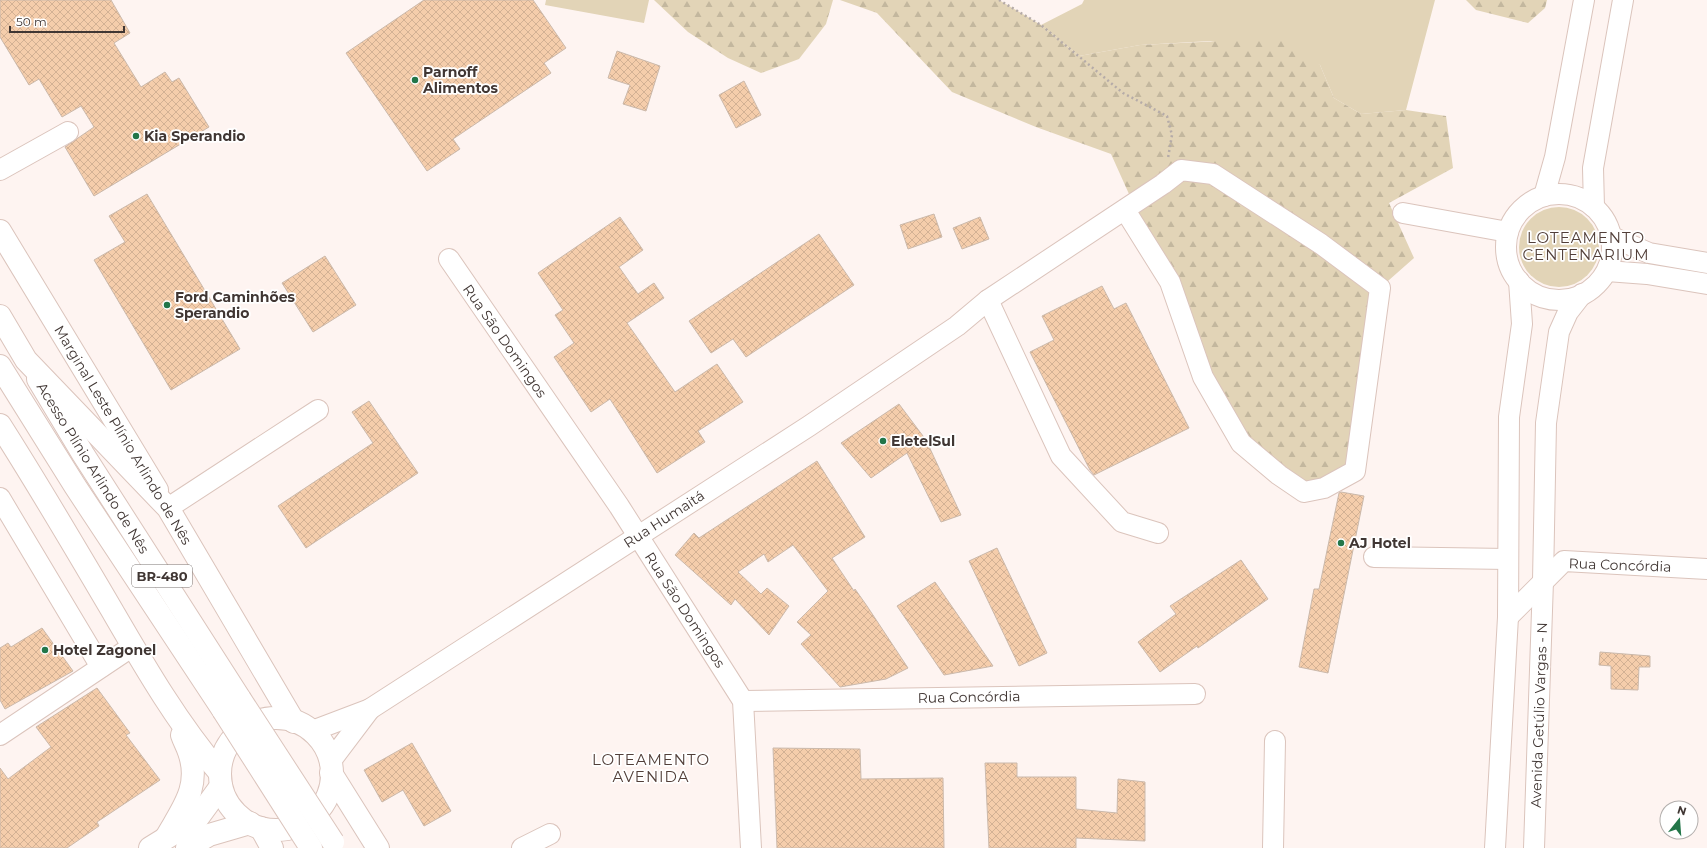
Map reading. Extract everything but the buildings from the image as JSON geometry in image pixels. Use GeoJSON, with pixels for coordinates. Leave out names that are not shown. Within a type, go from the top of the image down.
{"type":"FeatureCollection","features":[{"type":"Feature","properties":{"kind":"main road","name":"Marginal Leste Plínio Arlindo de Nês"},"geometry":{"type":"LineString","coordinates":[[0,231],[168,508],[303,726]]}},
{"type":"Feature","properties":{"kind":"main road","name":"Acesso Plínio Arlindo de Nês"},"geometry":{"type":"LineString","coordinates":[[0,316],[231,705]]}},
{"type":"Feature","properties":{"kind":"main road"},"geometry":{"type":"LineString","coordinates":[[26,360],[168,508]]}},
{"type":"Feature","properties":{"kind":"main road","name":"Acesso Plínio Arlindo de Nês"},"geometry":{"type":"LineString","coordinates":[[0,366],[80,492],[231,705]]}},
{"type":"Feature","properties":{"kind":"main road"},"geometry":{"type":"LineString","coordinates":[[0,424],[37,482],[133,646],[220,780],[231,808],[240,817],[256,826],[272,848]]}},
{"type":"Feature","properties":{"kind":"main road"},"geometry":{"type":"LineString","coordinates":[[231,705],[334,845]]}},
{"type":"Feature","properties":{"kind":"main road"},"geometry":{"type":"LineString","coordinates":[[231,705],[311,848]]}},
{"type":"Feature","properties":{"kind":"main road"},"geometry":{"type":"LineString","coordinates":[[158,842],[187,803],[193,786],[193,769],[190,752],[174,711]]}},
{"type":"Feature","properties":{"kind":"main road"},"geometry":{"type":"LineString","coordinates":[[158,842],[197,819],[220,780],[221,761],[225,750],[240,731],[260,720],[283,719],[303,726],[321,742],[331,767],[378,848]]}},
{"type":"Feature","properties":{"kind":"main road"},"geometry":{"type":"LineString","coordinates":[[187,848],[209,834],[256,826],[286,829],[308,819],[316,812],[328,794],[331,767]]}},
{"type":"Feature","properties":{"kind":"street"},"geometry":{"type":"LineString","coordinates":[[1544,196],[1555,156],[1584,0]]}},
{"type":"Feature","properties":{"kind":"street"},"geometry":{"type":"LineString","coordinates":[[1594,207],[1593,168],[1623,0]]}},
{"type":"Feature","properties":{"kind":"street"},"geometry":{"type":"LineString","coordinates":[[0,170],[68,132]]}},
{"type":"Feature","properties":{"kind":"street","name":"Rua Humaitá"},"geometry":{"type":"LineString","coordinates":[[303,726],[370,709],[809,426],[957,326],[988,300],[1125,210],[1181,170],[1213,174],[1321,244],[1380,288],[1355,472],[1324,488],[1304,492],[1279,476],[1241,442],[1203,377],[1170,282],[1125,210]]}},
{"type":"Feature","properties":{"kind":"street"},"geometry":{"type":"LineString","coordinates":[[1561,194],[1579,198],[1594,207],[1606,220],[1612,237],[1612,254],[1607,271],[1596,285],[1582,294],[1566,299],[1548,298],[1532,292],[1519,281],[1510,266],[1506,250],[1508,232],[1515,217],[1528,204],[1544,196],[1561,194]]}},
{"type":"Feature","properties":{"kind":"street"},"geometry":{"type":"LineString","coordinates":[[1403,213],[1508,232]]}},
{"type":"Feature","properties":{"kind":"street"},"geometry":{"type":"LineString","coordinates":[[1612,237],[1649,253],[1707,263]]}},
{"type":"Feature","properties":{"kind":"street","name":"Rua São Domingos"},"geometry":{"type":"LineString","coordinates":[[448,259],[615,499],[637,536],[743,701],[751,848]]}},
{"type":"Feature","properties":{"kind":"street"},"geometry":{"type":"LineString","coordinates":[[1607,271],[1647,274],[1707,284]]}},
{"type":"Feature","properties":{"kind":"street"},"geometry":{"type":"LineString","coordinates":[[1495,848],[1508,617],[1509,417],[1522,324],[1519,281]]}},
{"type":"Feature","properties":{"kind":"street","name":"Avenida Getúlio Vargas - N"},"geometry":{"type":"LineString","coordinates":[[1534,848],[1543,582],[1546,423],[1559,332],[1568,312],[1582,294]]}},
{"type":"Feature","properties":{"kind":"street"},"geometry":{"type":"LineString","coordinates":[[988,300],[1062,456],[1122,522],[1158,533]]}},
{"type":"Feature","properties":{"kind":"street"},"geometry":{"type":"LineString","coordinates":[[168,508],[318,410]]}},
{"type":"Feature","properties":{"kind":"street"},"geometry":{"type":"LineString","coordinates":[[0,498],[101,667]]}},
{"type":"Feature","properties":{"kind":"street"},"geometry":{"type":"LineString","coordinates":[[1374,557],[1508,559]]}},
{"type":"Feature","properties":{"kind":"street","name":"Rua Concórdia"},"geometry":{"type":"LineString","coordinates":[[1508,617],[1564,561],[1707,569]]}},
{"type":"Feature","properties":{"kind":"street"},"geometry":{"type":"LineString","coordinates":[[0,735],[133,646]]}},
{"type":"Feature","properties":{"kind":"street","name":"Rua Concórdia"},"geometry":{"type":"LineString","coordinates":[[743,701],[1196,694]]}},
{"type":"Feature","properties":{"kind":"street","name":"Rua Humaitá"},"geometry":{"type":"LineString","coordinates":[[331,767],[370,709]]}},
{"type":"Feature","properties":{"kind":"street"},"geometry":{"type":"LineString","coordinates":[[1273,848],[1275,741]]}},
{"type":"Feature","properties":{"kind":"street"},"geometry":{"type":"LineString","coordinates":[[522,848],[550,834]]}},
{"type":"Feature","properties":{"kind":"path"},"geometry":{"type":"LineString","coordinates":[[999,0],[1041,25],[1123,93],[1167,116],[1172,135],[1163,184]]}},
{"type":"Feature","properties":{"kind":"green space"},"geometry":{"type":"Polygon","coordinates":[[[546,0],[649,0],[644,23],[545,5],[546,0]]]}},
{"type":"Feature","properties":{"kind":"green space"},"geometry":{"type":"Polygon","coordinates":[[[654,0],[833,0],[826,24],[799,59],[761,73],[728,58],[688,32],[654,0]]]}},
{"type":"Feature","properties":{"kind":"green space"},"geometry":{"type":"Polygon","coordinates":[[[840,0],[999,0],[1041,25],[1079,56],[1140,45],[1280,38],[1320,65],[1334,98],[1361,114],[1406,110],[1446,116],[1453,168],[1389,203],[1414,258],[1380,288],[1355,471],[1304,492],[1241,443],[1111,154],[1036,127],[952,92],[877,13],[840,0]]]}},
{"type":"Feature","properties":{"kind":"green space"},"geometry":{"type":"Polygon","coordinates":[[[1084,0],[1435,0],[1406,110],[1361,114],[1334,98],[1320,65],[1211,41],[1140,45],[1079,56],[1041,25],[1082,4],[1084,0]]]}},
{"type":"Feature","properties":{"kind":"green space"},"geometry":{"type":"Polygon","coordinates":[[[1466,0],[1547,0],[1545,8],[1528,23],[1476,10],[1466,0]]]}},
{"type":"Feature","properties":{"kind":"green space"},"geometry":{"type":"Polygon","coordinates":[[[1559,207],[1574,210],[1587,219],[1596,232],[1599,247],[1596,262],[1587,275],[1574,284],[1559,287],[1544,284],[1531,275],[1522,262],[1519,247],[1522,232],[1531,219],[1544,210],[1559,207]]]}},
{"type":"Feature","properties":{"kind":"place","name":"Parnoff Alimentos"},"geometry":{"type":"Point","coordinates":[415,80]}},
{"type":"Feature","properties":{"kind":"place","name":"Kia Sperandio"},"geometry":{"type":"Point","coordinates":[136,136]}},
{"type":"Feature","properties":{"kind":"place","name":"Ford Caminhões Sperandio"},"geometry":{"type":"Point","coordinates":[167,305]}},
{"type":"Feature","properties":{"kind":"place","name":"EletelSul"},"geometry":{"type":"Point","coordinates":[883,441]}},
{"type":"Feature","properties":{"kind":"place","name":"AJ Hotel"},"geometry":{"type":"Point","coordinates":[1341,543]}},
{"type":"Feature","properties":{"kind":"place","name":"Hotel Zagonel"},"geometry":{"type":"Point","coordinates":[45,650]}},
{"type":"Feature","properties":{"kind":"district","name":"LOTEAMENTO CENTENARIUM"},"geometry":{"type":"Point","coordinates":[1586,246]}},
{"type":"Feature","properties":{"kind":"district","name":"LOTEAMENTO AVENIDA"},"geometry":{"type":"Point","coordinates":[651,768]}}]}
